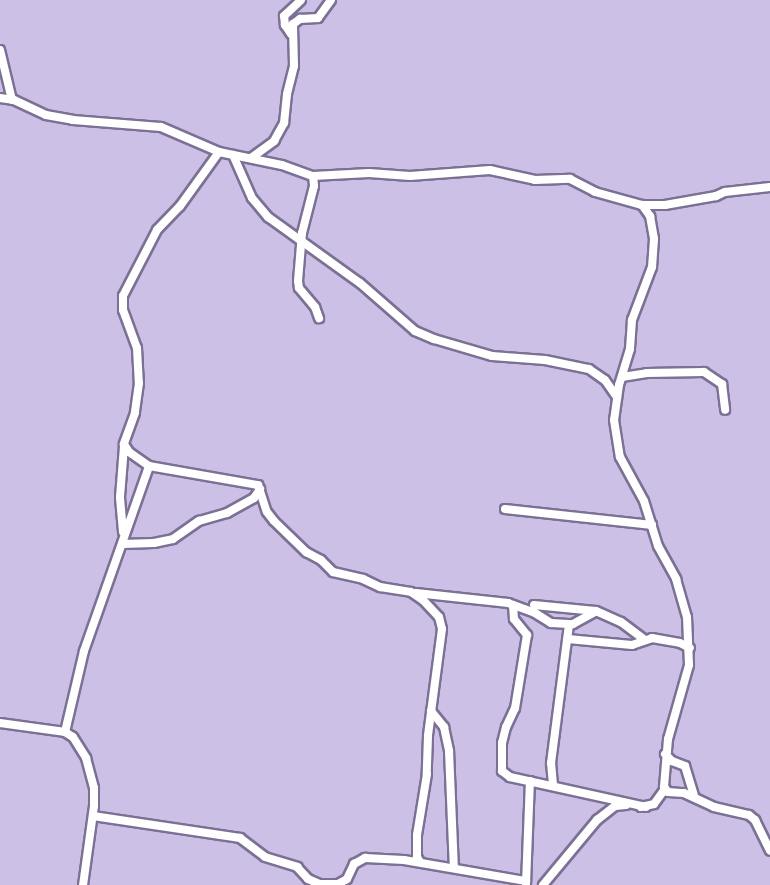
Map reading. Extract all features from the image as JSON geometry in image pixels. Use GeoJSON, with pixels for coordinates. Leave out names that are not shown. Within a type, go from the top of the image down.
{"type":"FeatureCollection","features":[{"type":"Feature","properties":{"kind":"street"},"geometry":{"type":"LineString","coordinates":[[251,158],[274,141],[284,123],[287,94],[294,66],[291,30],[295,21],[318,18],[331,0]]}},
{"type":"Feature","properties":{"kind":"street"},"geometry":{"type":"LineString","coordinates":[[293,37],[285,25],[284,16],[300,1]]}},
{"type":"Feature","properties":{"kind":"street"},"geometry":{"type":"LineString","coordinates":[[0,50],[12,100]]}},
{"type":"Feature","properties":{"kind":"street"},"geometry":{"type":"LineString","coordinates":[[0,98],[12,100],[35,112],[73,120],[161,127],[219,152],[282,165],[313,176],[369,173],[410,176],[490,170],[535,180],[570,179],[595,192],[642,205],[665,205],[716,196],[725,192],[770,187]]}},
{"type":"Feature","properties":{"kind":"street"},"geometry":{"type":"LineString","coordinates":[[123,540],[120,497],[124,444],[135,413],[139,383],[137,348],[123,310],[123,296],[157,230],[180,206],[219,152]]}},
{"type":"Feature","properties":{"kind":"street"},"geometry":{"type":"LineString","coordinates":[[233,155],[240,177],[262,210],[360,283],[415,331],[492,356],[545,360],[589,369],[605,380],[617,397]]}},
{"type":"Feature","properties":{"kind":"street"},"geometry":{"type":"LineString","coordinates":[[313,176],[314,186],[302,242],[299,288],[312,301],[319,318]]}},
{"type":"Feature","properties":{"kind":"street"},"geometry":{"type":"LineString","coordinates":[[543,885],[578,841],[607,812],[620,805],[646,807],[654,804],[665,789],[665,754],[689,665],[690,648],[683,600],[676,579],[660,551],[644,501],[618,451],[614,420],[617,397],[630,349],[635,309],[652,267],[654,239],[650,216],[642,205]]}},
{"type":"Feature","properties":{"kind":"street"},"geometry":{"type":"LineString","coordinates":[[622,377],[647,373],[704,372],[722,384],[725,410]]}},
{"type":"Feature","properties":{"kind":"street"},"geometry":{"type":"LineString","coordinates":[[124,444],[129,452],[148,466],[258,486],[267,512],[274,521],[306,552],[321,560],[333,572],[363,579],[380,587],[513,605],[535,613],[545,621],[569,624],[596,611]]}},
{"type":"Feature","properties":{"kind":"street"},"geometry":{"type":"LineString","coordinates":[[65,732],[84,651],[148,466]]}},
{"type":"Feature","properties":{"kind":"street"},"geometry":{"type":"LineString","coordinates":[[123,540],[154,543],[173,539],[199,521],[227,513],[254,498],[260,489]]}},
{"type":"Feature","properties":{"kind":"street"},"geometry":{"type":"LineString","coordinates":[[505,509],[652,525]]}},
{"type":"Feature","properties":{"kind":"street"},"geometry":{"type":"LineString","coordinates":[[411,592],[423,600],[441,623],[431,711],[427,774],[417,835],[417,857],[420,862]]}},
{"type":"Feature","properties":{"kind":"street"},"geometry":{"type":"LineString","coordinates":[[513,605],[514,619],[527,635],[515,708],[506,727],[502,743],[500,766],[504,774],[646,807]]}},
{"type":"Feature","properties":{"kind":"street"},"geometry":{"type":"LineString","coordinates":[[534,605],[596,611],[621,622],[645,640]]}},
{"type":"Feature","properties":{"kind":"street"},"geometry":{"type":"LineString","coordinates":[[553,785],[551,763],[569,624]]}},
{"type":"Feature","properties":{"kind":"street"},"geometry":{"type":"LineString","coordinates":[[568,639],[632,645],[652,638],[690,648]]}},
{"type":"Feature","properties":{"kind":"street"},"geometry":{"type":"LineString","coordinates":[[431,711],[444,727],[449,750],[454,868]]}},
{"type":"Feature","properties":{"kind":"street"},"geometry":{"type":"LineString","coordinates":[[0,723],[65,732],[73,737],[86,758],[94,788],[93,816],[83,885]]}},
{"type":"Feature","properties":{"kind":"street"},"geometry":{"type":"LineString","coordinates":[[665,754],[672,761],[685,766],[694,796]]}},
{"type":"Feature","properties":{"kind":"street"},"geometry":{"type":"LineString","coordinates":[[93,816],[240,838],[265,857],[297,867],[308,879],[320,884],[338,884],[347,879],[354,864],[365,858],[420,862],[526,883],[530,781]]}},
{"type":"Feature","properties":{"kind":"street"},"geometry":{"type":"LineString","coordinates":[[665,789],[671,793],[694,796],[714,807],[749,815],[770,851]]}}]}
